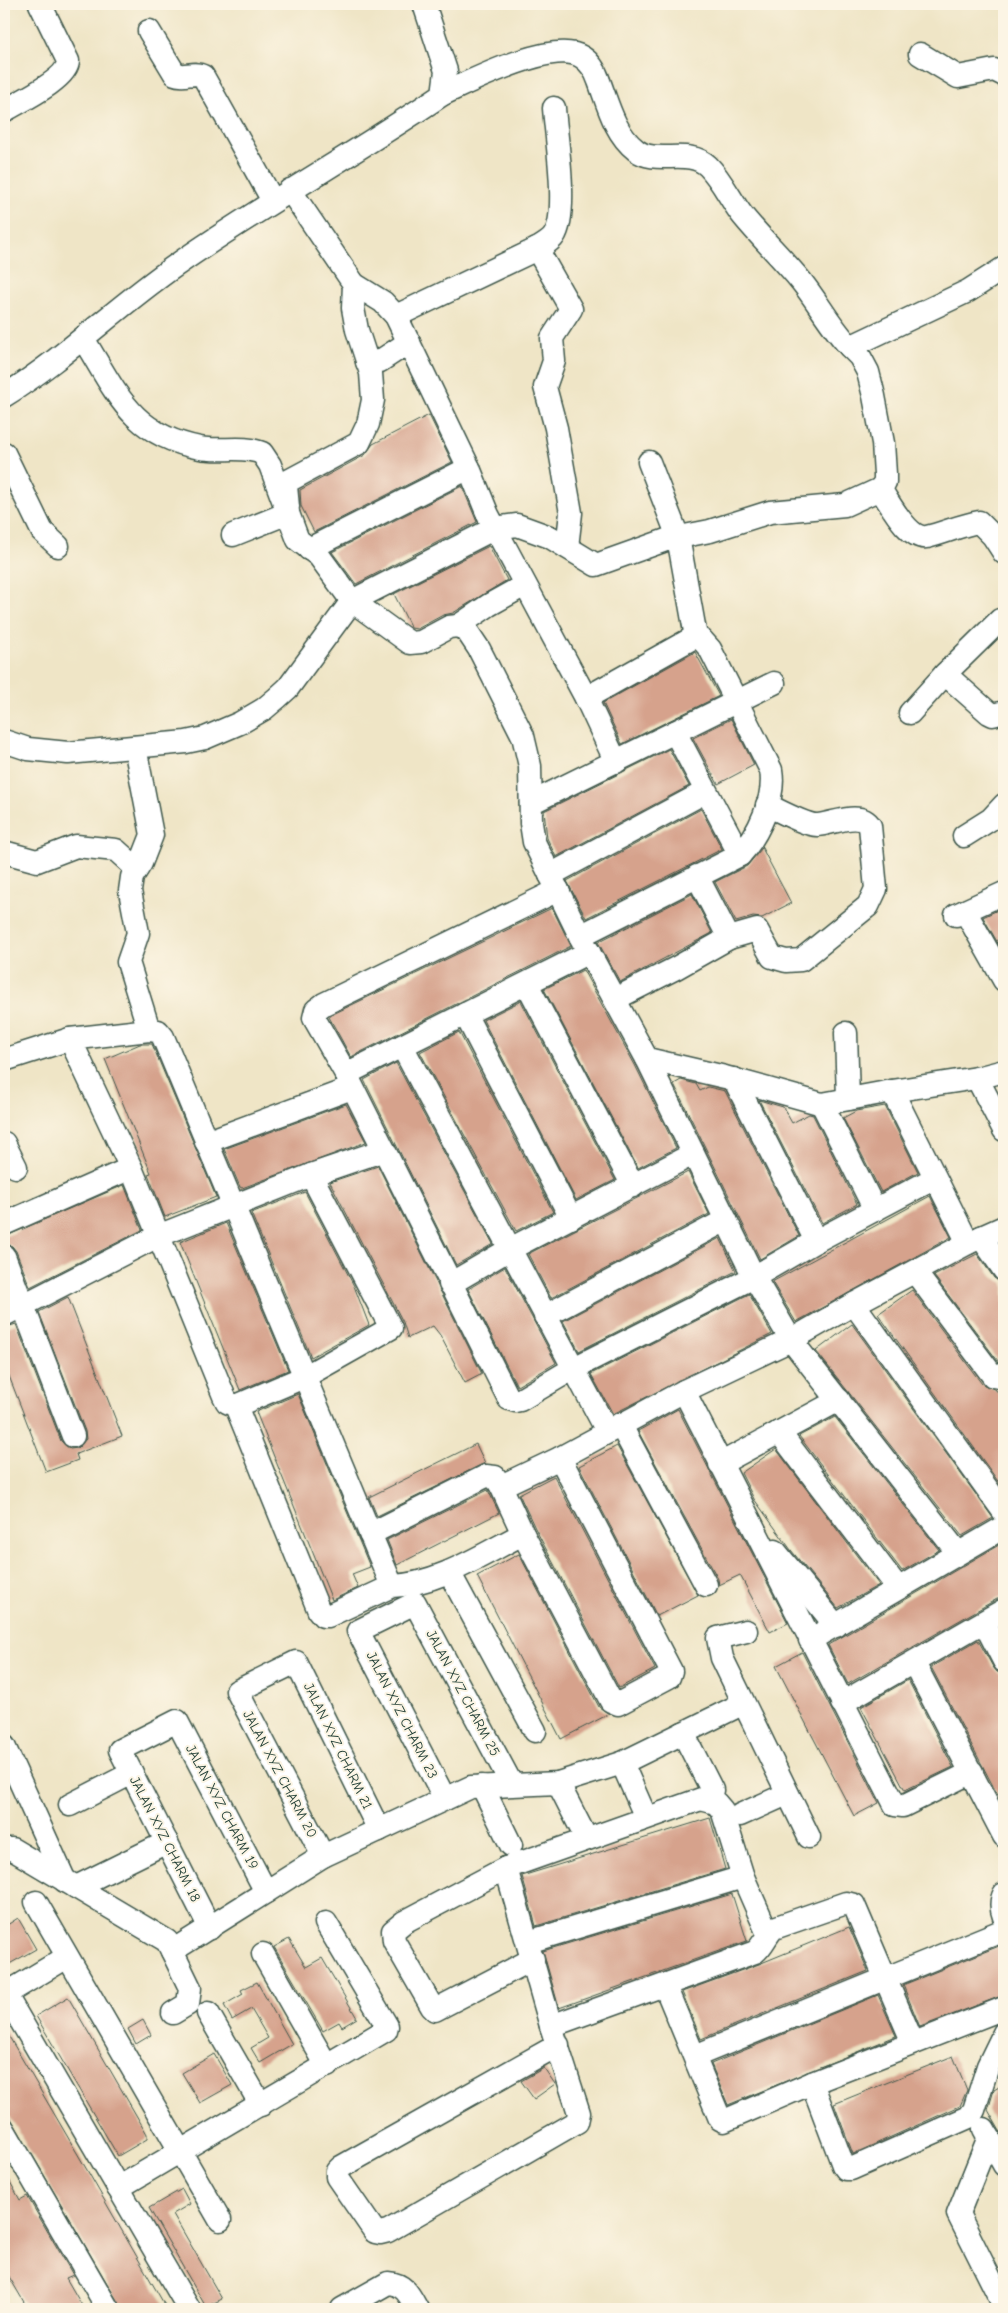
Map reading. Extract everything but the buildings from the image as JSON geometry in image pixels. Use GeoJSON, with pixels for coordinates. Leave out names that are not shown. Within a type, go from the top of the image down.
{"type":"FeatureCollection","features":[{"type":"Feature","properties":{"kind":"street"},"geometry":{"type":"LineString","coordinates":[[4,111],[59,78],[67,68],[68,61],[40,4]]}},
{"type":"Feature","properties":{"kind":"street"},"geometry":{"type":"LineString","coordinates":[[424,4],[446,72],[443,94]]}},
{"type":"Feature","properties":{"kind":"street"},"geometry":{"type":"LineString","coordinates":[[148,31],[175,74],[180,76],[198,74],[203,76],[281,195],[354,284],[383,302],[396,316],[469,468],[495,528],[586,698],[616,762]]}},
{"type":"Feature","properties":{"kind":"street"},"geometry":{"type":"LineString","coordinates":[[4,396],[35,377],[84,340],[174,266],[281,195],[400,123],[443,94],[501,68],[536,57],[565,52],[581,57],[595,73],[610,113],[629,144],[638,152],[653,156],[690,157],[708,166],[742,215],[799,279],[836,331],[860,357],[868,372],[874,396],[885,474],[885,482],[880,489],[844,505],[770,512],[710,531],[678,537],[619,555],[600,565],[596,565],[550,537],[517,525],[495,528],[352,602],[288,688],[264,709],[240,723],[205,738],[186,742],[68,753],[28,749],[4,741]]}},
{"type":"Feature","properties":{"kind":"street"},"geometry":{"type":"LineString","coordinates":[[920,54],[958,77],[994,70],[1004,75]]}},
{"type":"Feature","properties":{"kind":"street"},"geometry":{"type":"LineString","coordinates":[[396,316],[537,249],[553,238],[561,209],[554,108]]}},
{"type":"Feature","properties":{"kind":"street"},"geometry":{"type":"LineString","coordinates":[[537,249],[571,309],[552,338],[554,361],[545,387],[556,428],[570,513],[567,547]]}},
{"type":"Feature","properties":{"kind":"street"},"geometry":{"type":"LineString","coordinates":[[850,347],[968,291],[1004,268]]}},
{"type":"Feature","properties":{"kind":"street"},"geometry":{"type":"LineString","coordinates":[[288,513],[286,495],[288,482],[352,447],[365,434],[374,400],[371,372],[357,330],[354,308],[354,284]]}},
{"type":"Feature","properties":{"kind":"street"},"geometry":{"type":"LineString","coordinates":[[84,340],[128,410],[144,426],[166,438],[199,448],[219,451],[251,450],[262,453],[270,465],[298,540],[319,556],[352,602],[410,643],[421,642],[449,627],[458,626],[489,605],[525,585]]}},
{"type":"Feature","properties":{"kind":"street"},"geometry":{"type":"LineString","coordinates":[[367,362],[380,361],[409,342]]}},
{"type":"Feature","properties":{"kind":"street"},"geometry":{"type":"LineString","coordinates":[[4,453],[42,531],[58,546]]}},
{"type":"Feature","properties":{"kind":"street"},"geometry":{"type":"LineString","coordinates":[[649,462],[678,537],[696,637]]}},
{"type":"Feature","properties":{"kind":"street"},"geometry":{"type":"LineString","coordinates":[[309,549],[469,468]]}},
{"type":"Feature","properties":{"kind":"street"},"geometry":{"type":"LineString","coordinates":[[880,489],[906,527],[914,535],[926,537],[979,522],[993,536],[1004,554]]}},
{"type":"Feature","properties":{"kind":"street"},"geometry":{"type":"LineString","coordinates":[[234,535],[288,513]]}},
{"type":"Feature","properties":{"kind":"street"},"geometry":{"type":"LineString","coordinates":[[910,713],[945,674],[1000,620]]}},
{"type":"Feature","properties":{"kind":"street"},"geometry":{"type":"LineString","coordinates":[[458,626],[467,631],[479,649],[523,736],[530,766],[534,842],[585,944],[647,1059],[754,1277],[792,1340],[958,1553]]}},
{"type":"Feature","properties":{"kind":"street"},"geometry":{"type":"LineString","coordinates":[[586,698],[696,637]]}},
{"type":"Feature","properties":{"kind":"street"},"geometry":{"type":"LineString","coordinates":[[206,1142],[349,1081],[402,1046],[527,984],[585,944],[697,876],[740,855],[751,842],[767,805],[772,776],[771,770],[738,700],[710,649],[702,640],[696,637]]}},
{"type":"Feature","properties":{"kind":"street"},"geometry":{"type":"LineString","coordinates":[[945,674],[989,713],[993,715],[1004,712]]}},
{"type":"Feature","properties":{"kind":"street"},"geometry":{"type":"LineString","coordinates":[[531,803],[774,683]]}},
{"type":"Feature","properties":{"kind":"street"},"geometry":{"type":"LineString","coordinates":[[675,732],[705,792],[740,855]]}},
{"type":"Feature","properties":{"kind":"street"},"geometry":{"type":"LineString","coordinates":[[135,747],[152,835],[132,877],[130,892],[138,933],[128,962],[149,1030]]}},
{"type":"Feature","properties":{"kind":"street"},"geometry":{"type":"LineString","coordinates":[[705,792],[554,883],[318,1007],[314,1018],[349,1081],[509,1400],[520,1400],[574,1368],[754,1277],[816,1241],[935,1178]]}},
{"type":"Feature","properties":{"kind":"street"},"geometry":{"type":"LineString","coordinates":[[615,999],[729,938],[757,930],[772,957],[786,961],[801,960],[868,906],[876,889],[870,826],[867,822],[858,818],[815,825],[767,805]]}},
{"type":"Feature","properties":{"kind":"street"},"geometry":{"type":"LineString","coordinates":[[964,836],[992,820],[1004,805]]}},
{"type":"Feature","properties":{"kind":"street"},"geometry":{"type":"LineString","coordinates":[[4,852],[37,861],[76,846],[116,850],[137,869]]}},
{"type":"Feature","properties":{"kind":"street"},"geometry":{"type":"LineString","coordinates":[[697,876],[729,938]]}},
{"type":"Feature","properties":{"kind":"street"},"geometry":{"type":"LineString","coordinates":[[1004,893],[960,913],[1004,980]]}},
{"type":"Feature","properties":{"kind":"street"},"geometry":{"type":"LineString","coordinates":[[527,984],[633,1186]]}},
{"type":"Feature","properties":{"kind":"street"},"geometry":{"type":"LineString","coordinates":[[465,1014],[571,1218]]}},
{"type":"Feature","properties":{"kind":"street"},"geometry":{"type":"LineString","coordinates":[[4,1060],[70,1039],[149,1030],[158,1031],[163,1037],[392,1586]]}},
{"type":"Feature","properties":{"kind":"street"},"geometry":{"type":"LineString","coordinates":[[846,1034],[848,1099]]}},
{"type":"Feature","properties":{"kind":"street"},"geometry":{"type":"LineString","coordinates":[[70,1039],[131,1168],[224,1396],[227,1402],[236,1406],[321,1614],[328,1616],[392,1586],[412,1584],[448,1572],[524,1534]]}},
{"type":"Feature","properties":{"kind":"street"},"geometry":{"type":"LineString","coordinates":[[402,1046],[574,1368],[614,1428],[706,1585]]}},
{"type":"Feature","properties":{"kind":"street"},"geometry":{"type":"LineString","coordinates":[[4,1074],[24,1064],[42,1049]]}},
{"type":"Feature","properties":{"kind":"street"},"geometry":{"type":"LineString","coordinates":[[647,1059],[734,1079],[822,1104],[977,1078],[1004,1071]]}},
{"type":"Feature","properties":{"kind":"street"},"geometry":{"type":"LineString","coordinates":[[977,1078],[1004,1130]]}},
{"type":"Feature","properties":{"kind":"street"},"geometry":{"type":"LineString","coordinates":[[734,1079],[816,1241]]}},
{"type":"Feature","properties":{"kind":"street"},"geometry":{"type":"LineString","coordinates":[[892,1091],[935,1178],[975,1240],[1004,1270]]}},
{"type":"Feature","properties":{"kind":"street"},"geometry":{"type":"LineString","coordinates":[[822,1104],[875,1210]]}},
{"type":"Feature","properties":{"kind":"street"},"geometry":{"type":"LineString","coordinates":[[4,1143],[16,1167]]}},
{"type":"Feature","properties":{"kind":"street"},"geometry":{"type":"LineString","coordinates":[[13,1311],[158,1236],[232,1206],[384,1150]]}},
{"type":"Feature","properties":{"kind":"street"},"geometry":{"type":"LineString","coordinates":[[450,1284],[510,1249],[693,1154]]}},
{"type":"Feature","properties":{"kind":"street"},"geometry":{"type":"LineString","coordinates":[[4,1224],[131,1168]]}},
{"type":"Feature","properties":{"kind":"street"},"geometry":{"type":"LineString","coordinates":[[236,1406],[304,1377],[390,1330],[391,1326],[311,1176]]}},
{"type":"Feature","properties":{"kind":"street"},"geometry":{"type":"LineString","coordinates":[[545,1316],[726,1220]]}},
{"type":"Feature","properties":{"kind":"street"},"geometry":{"type":"LineString","coordinates":[[501,1486],[560,1458],[684,1391],[792,1340],[854,1304],[975,1240],[1004,1227]]}},
{"type":"Feature","properties":{"kind":"street"},"geometry":{"type":"LineString","coordinates":[[4,1256],[13,1311],[74,1436]]}},
{"type":"Feature","properties":{"kind":"street"},"geometry":{"type":"LineString","coordinates":[[915,1272],[993,1376],[1000,1377],[1004,1373]]}},
{"type":"Feature","properties":{"kind":"street"},"geometry":{"type":"LineString","coordinates":[[854,1304],[1001,1501]]}},
{"type":"Feature","properties":{"kind":"street"},"geometry":{"type":"LineString","coordinates":[[684,1391],[895,1805],[902,1806],[972,1772]]}},
{"type":"Feature","properties":{"kind":"street"},"geometry":{"type":"LineString","coordinates":[[720,1464],[840,1400]]}},
{"type":"Feature","properties":{"kind":"street"},"geometry":{"type":"LineString","coordinates":[[779,1432],[898,1588]]}},
{"type":"Feature","properties":{"kind":"street"},"geometry":{"type":"LineString","coordinates":[[370,1534],[486,1476],[494,1477],[501,1486],[611,1701],[618,1704],[670,1676],[671,1671],[560,1458]]}},
{"type":"Feature","properties":{"kind":"street"},"geometry":{"type":"LineString","coordinates":[[748,1516],[836,1626]]}},
{"type":"Feature","properties":{"kind":"street"},"geometry":{"type":"LineString","coordinates":[[810,1640],[1004,1527]]}},
{"type":"Feature","properties":{"kind":"street"},"geometry":{"type":"LineString","coordinates":[[448,1572],[535,1731]]}},
{"type":"Feature","properties":{"kind":"street","name":"JALAN XYZ CHARM 23"},"geometry":{"type":"LineString","coordinates":[[415,1603],[358,1631],[445,1799]]}},
{"type":"Feature","properties":{"kind":"street","name":"JALAN XYZ CHARM 25"},"geometry":{"type":"LineString","coordinates":[[415,1603],[511,1783]]}},
{"type":"Feature","properties":{"kind":"street"},"geometry":{"type":"LineString","coordinates":[[842,1702],[914,1663],[1004,1610]]}},
{"type":"Feature","properties":{"kind":"street"},"geometry":{"type":"LineString","coordinates":[[984,1622],[1004,1662]]}},
{"type":"Feature","properties":{"kind":"street"},"geometry":{"type":"LineString","coordinates":[[746,1631],[718,1638],[722,1658],[742,1704],[809,1837]]}},
{"type":"Feature","properties":{"kind":"street","name":"JALAN XYZ CHARM 20"},"geometry":{"type":"LineString","coordinates":[[296,1662],[237,1691],[323,1856]]}},
{"type":"Feature","properties":{"kind":"street","name":"JALAN XYZ CHARM 21"},"geometry":{"type":"LineString","coordinates":[[296,1662],[379,1830]]}},
{"type":"Feature","properties":{"kind":"street"},"geometry":{"type":"LineString","coordinates":[[914,1663],[1004,1836]]}},
{"type":"Feature","properties":{"kind":"street"},"geometry":{"type":"LineString","coordinates":[[172,1951],[323,1856],[471,1787],[511,1783],[558,1782],[622,1763],[742,1704]]}},
{"type":"Feature","properties":{"kind":"street","name":"JALAN XYZ CHARM 18"},"geometry":{"type":"LineString","coordinates":[[177,1721],[120,1750],[210,1928]]}},
{"type":"Feature","properties":{"kind":"street","name":"JALAN XYZ CHARM 19"},"geometry":{"type":"LineString","coordinates":[[177,1721],[266,1892]]}},
{"type":"Feature","properties":{"kind":"street"},"geometry":{"type":"LineString","coordinates":[[683,1733],[712,1790]]}},
{"type":"Feature","properties":{"kind":"street"},"geometry":{"type":"LineString","coordinates":[[4,1746],[71,1884]]}},
{"type":"Feature","properties":{"kind":"street"},"geometry":{"type":"LineString","coordinates":[[622,1763],[644,1813]]}},
{"type":"Feature","properties":{"kind":"street"},"geometry":{"type":"LineString","coordinates":[[70,1805],[132,1773]]}},
{"type":"Feature","properties":{"kind":"street"},"geometry":{"type":"LineString","coordinates":[[558,1782],[582,1830]]}},
{"type":"Feature","properties":{"kind":"street"},"geometry":{"type":"LineString","coordinates":[[482,1786],[511,1845]]}},
{"type":"Feature","properties":{"kind":"street"},"geometry":{"type":"LineString","coordinates":[[740,1815],[787,1794]]}},
{"type":"Feature","properties":{"kind":"street"},"geometry":{"type":"LineString","coordinates":[[743,1877],[530,1951],[436,2010],[432,2007],[394,1941],[393,1931],[404,1922],[506,1868],[701,1798],[716,1803],[722,1810],[743,1877],[768,1934]]}},
{"type":"Feature","properties":{"kind":"street"},"geometry":{"type":"LineString","coordinates":[[71,1884],[167,1842]]}},
{"type":"Feature","properties":{"kind":"street"},"geometry":{"type":"LineString","coordinates":[[4,1848],[12,1849],[167,1941],[190,1988],[188,2004],[173,2013]]}},
{"type":"Feature","properties":{"kind":"street"},"geometry":{"type":"LineString","coordinates":[[506,1868],[555,2036],[579,2113],[577,2122],[388,2231],[375,2232],[337,2177],[337,2171],[341,2167],[555,2036],[665,1986],[755,1952],[761,1948],[768,1934],[783,1924],[846,1903],[854,1905],[913,2043]]}},
{"type":"Feature","properties":{"kind":"street"},"geometry":{"type":"LineString","coordinates":[[1004,1894],[1001,1910],[1004,1917]]}},
{"type":"Feature","properties":{"kind":"street"},"geometry":{"type":"LineString","coordinates":[[36,1902],[220,2220]]}},
{"type":"Feature","properties":{"kind":"street"},"geometry":{"type":"LineString","coordinates":[[118,2188],[381,2034],[387,2027],[326,1923]]}},
{"type":"Feature","properties":{"kind":"street"},"geometry":{"type":"LineString","coordinates":[[695,2056],[1004,1930]]}},
{"type":"Feature","properties":{"kind":"street"},"geometry":{"type":"LineString","coordinates":[[263,1954],[327,2066]]}},
{"type":"Feature","properties":{"kind":"street"},"geometry":{"type":"LineString","coordinates":[[67,1957],[4,1994],[190,2309]]}},
{"type":"Feature","properties":{"kind":"street"},"geometry":{"type":"LineString","coordinates":[[665,1986],[722,2120],[729,2120],[812,2083],[1004,2008]]}},
{"type":"Feature","properties":{"kind":"street"},"geometry":{"type":"LineString","coordinates":[[208,2013],[261,2105]]}},
{"type":"Feature","properties":{"kind":"street"},"geometry":{"type":"LineString","coordinates":[[812,2083],[842,2165],[846,2169],[852,2169],[969,2116],[974,2110],[988,2066],[1004,2032]]}},
{"type":"Feature","properties":{"kind":"street"},"geometry":{"type":"LineString","coordinates":[[974,2110],[1004,2165]]}},
{"type":"Feature","properties":{"kind":"street"},"geometry":{"type":"LineString","coordinates":[[4,2130],[108,2309]]}},
{"type":"Feature","properties":{"kind":"street"},"geometry":{"type":"LineString","coordinates":[[989,2137],[958,2214],[1004,2306]]}},
{"type":"Feature","properties":{"kind":"street"},"geometry":{"type":"LineString","coordinates":[[342,2309],[388,2283],[397,2285],[406,2291],[417,2309]]}}]}
